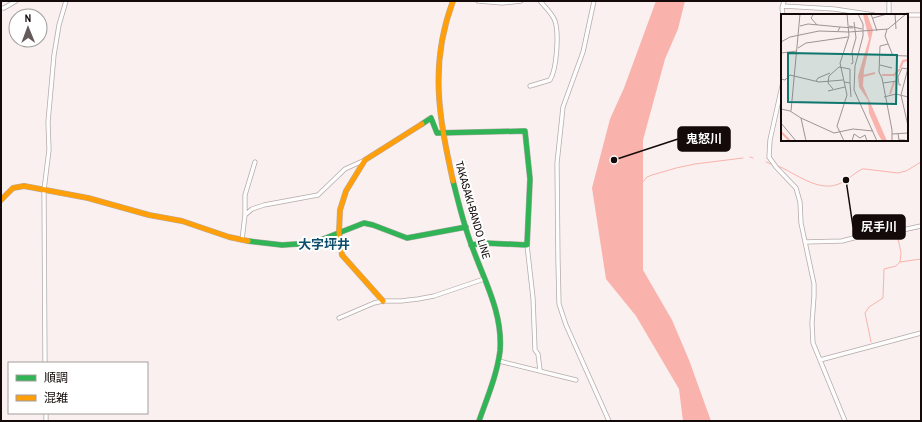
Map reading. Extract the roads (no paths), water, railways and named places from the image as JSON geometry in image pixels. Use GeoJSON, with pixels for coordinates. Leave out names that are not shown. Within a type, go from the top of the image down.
{"type":"FeatureCollection","features":[{"type":"Feature","properties":{"kind":"street"},"geometry":{"type":"LineString","coordinates":[[1,8],[4,8],[16,1]]}},
{"type":"Feature","properties":{"kind":"street"},"geometry":{"type":"LineString","coordinates":[[46,362],[44,190],[49,150],[48,116],[58,25],[66,1]]}},
{"type":"Feature","properties":{"kind":"street","name":"TAKASAKI-BANDO LINE"},"geometry":{"type":"LineString","coordinates":[[453,1],[444,29],[438,68],[439,104],[452,178],[472,245],[496,311],[499,323],[500,339],[499,361],[479,421]]}},
{"type":"Feature","properties":{"kind":"street"},"geometry":{"type":"LineString","coordinates":[[478,1],[502,3],[521,1]]}},
{"type":"Feature","properties":{"kind":"street"},"geometry":{"type":"LineString","coordinates":[[530,86],[550,80],[553,75],[554,67],[556,26],[553,17],[540,1]]}},
{"type":"Feature","properties":{"kind":"street"},"geometry":{"type":"LineString","coordinates":[[594,1],[583,52],[563,107],[557,163],[559,304],[566,325],[609,421]]}},
{"type":"Feature","properties":{"kind":"street"},"geometry":{"type":"LineString","coordinates":[[783,14],[784,1]]}},
{"type":"Feature","properties":{"kind":"street"},"geometry":{"type":"LineString","coordinates":[[889,1],[889,14]]}},
{"type":"Feature","properties":{"kind":"street"},"geometry":{"type":"LineString","coordinates":[[783,6],[834,9],[867,14]]}},
{"type":"Feature","properties":{"kind":"street"},"geometry":{"type":"LineString","coordinates":[[908,16],[921,15]]}},
{"type":"Feature","properties":{"kind":"street"},"geometry":{"type":"LineString","coordinates":[[781,93],[769,156],[776,167],[796,188],[800,202],[801,223],[814,284],[812,324],[813,343],[845,421]]}},
{"type":"Feature","properties":{"kind":"street"},"geometry":{"type":"LineString","coordinates":[[246,216],[252,209],[264,205],[318,195],[345,169],[365,160],[430,118],[437,133],[525,131],[530,180],[527,245],[533,304],[535,350],[538,354],[540,370]]}},
{"type":"Feature","properties":{"kind":"street"},"geometry":{"type":"LineString","coordinates":[[365,160],[361,170],[344,195],[339,221],[339,247],[342,255],[383,301]]}},
{"type":"Feature","properties":{"kind":"street"},"geometry":{"type":"LineString","coordinates":[[242,240],[246,216],[245,195],[255,162]]}},
{"type":"Feature","properties":{"kind":"street"},"geometry":{"type":"LineString","coordinates":[[1,200],[9,191],[17,186],[24,186],[88,198],[126,209],[182,221],[220,235],[252,242],[282,245],[303,244],[322,240],[364,223],[407,238],[466,226]]}},
{"type":"Feature","properties":{"kind":"street"},"geometry":{"type":"LineString","coordinates":[[805,242],[842,241],[861,236],[894,232],[921,226]]}},
{"type":"Feature","properties":{"kind":"street"},"geometry":{"type":"LineString","coordinates":[[472,245],[484,243],[527,245]]}},
{"type":"Feature","properties":{"kind":"street"},"geometry":{"type":"LineString","coordinates":[[339,318],[364,306],[383,301],[401,301],[423,298],[484,279]]}},
{"type":"Feature","properties":{"kind":"street"},"geometry":{"type":"LineString","coordinates":[[820,360],[921,333]]}},
{"type":"Feature","properties":{"kind":"street"},"geometry":{"type":"LineString","coordinates":[[499,361],[576,380]]}},
{"type":"Feature","properties":{"kind":"waterway"},"geometry":{"type":"LineString","coordinates":[[642,183],[647,177],[676,168],[743,158]]}},
{"type":"Feature","properties":{"kind":"waterway"},"geometry":{"type":"LineString","coordinates":[[766,162],[771,164]]}},
{"type":"Feature","properties":{"kind":"waterway"},"geometry":{"type":"LineString","coordinates":[[776,165],[816,184],[833,186],[841,183],[862,169],[898,173],[906,171],[921,162]]}},
{"type":"Feature","properties":{"kind":"waterway"},"geometry":{"type":"LineString","coordinates":[[871,342],[865,313],[869,307],[883,298],[884,269],[896,266],[900,262],[901,253],[897,233],[921,228]]}},
{"type":"Feature","properties":{"kind":"waterway"},"geometry":{"type":"LineString","coordinates":[[900,262],[921,259]]}},
{"type":"Feature","properties":{"kind":"place","name":"鬼怒川"},"geometry":{"type":"Point","coordinates":[614,160]}},
{"type":"Feature","properties":{"kind":"place","name":"尻手川"},"geometry":{"type":"Point","coordinates":[846,180]}},
{"type":"Feature","properties":{"kind":"district","name":"大字坪井"},"geometry":{"type":"Point","coordinates":[324,244]}}]}
